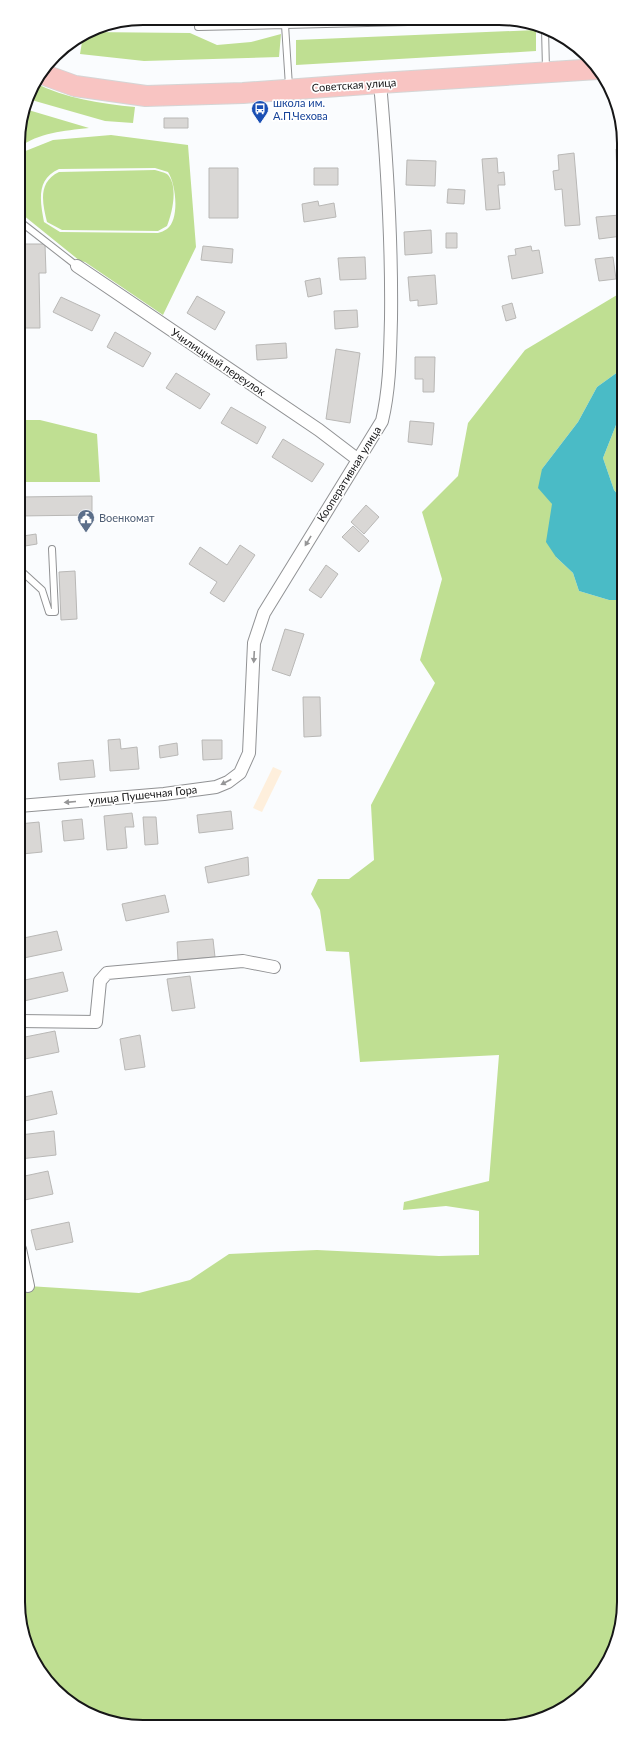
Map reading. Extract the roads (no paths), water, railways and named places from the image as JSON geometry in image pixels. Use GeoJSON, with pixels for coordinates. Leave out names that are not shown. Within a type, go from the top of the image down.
{"type":"FeatureCollection","features":[{"type":"Feature","properties":{"kind":"main road","name":"Советская улица"},"geometry":{"type":"LineString","coordinates":[[46,76],[75,86],[146,96],[243,93],[592,70]]}},
{"type":"Feature","properties":{"kind":"street","name":"Кооперативная улица"},"geometry":{"type":"LineString","coordinates":[[249,753],[254,643],[264,613],[357,459],[382,421],[388,394],[390,367],[391,292],[390,231],[380,83]]}},
{"type":"Feature","properties":{"kind":"street","name":"Училищный переулок"},"geometry":{"type":"LineString","coordinates":[[77,266],[318,430],[357,459]]}},
{"type":"Feature","properties":{"kind":"street","name":"улица Пушечная Гора"},"geometry":{"type":"LineString","coordinates":[[25,806],[164,794],[216,787],[228,782],[240,773],[249,753]]}},
{"type":"Feature","properties":{"kind":"street"},"geometry":{"type":"LineString","coordinates":[[25,1021],[96,1022],[100,981],[107,973],[243,961],[274,968]]}},
{"type":"Feature","properties":{"kind":"street"},"geometry":{"type":"LineString","coordinates":[[25,1272],[28,1286]]}},
{"type":"Feature","properties":{"kind":"lane"},"geometry":{"type":"LineString","coordinates":[[198,27],[223,25]]}},
{"type":"Feature","properties":{"kind":"lane"},"geometry":{"type":"LineString","coordinates":[[285,25],[290,90]]}},
{"type":"Feature","properties":{"kind":"lane"},"geometry":{"type":"LineString","coordinates":[[545,35],[546,73]]}},
{"type":"Feature","properties":{"kind":"lane"},"geometry":{"type":"LineString","coordinates":[[25,225],[77,266]]}},
{"type":"Feature","properties":{"kind":"lane"},"geometry":{"type":"LineString","coordinates":[[25,574],[42,590],[49,612],[55,612],[52,549]]}},
{"type":"Feature","properties":{"kind":"water"},"geometry":{"type":"Polygon","coordinates":[[[617,373],[617,424],[603,458],[614,490],[617,494],[617,600],[609,600],[579,591],[573,573],[556,557],[546,542],[552,504],[538,488],[542,469],[578,422],[597,387],[617,373]]]}},
{"type":"Feature","properties":{"kind":"place","name":"школа им. А.П.Чехова"},"geometry":{"type":"Point","coordinates":[260,124]}},
{"type":"Feature","properties":{"kind":"place","name":"Военкомат"},"geometry":{"type":"Point","coordinates":[86,533]}}]}
